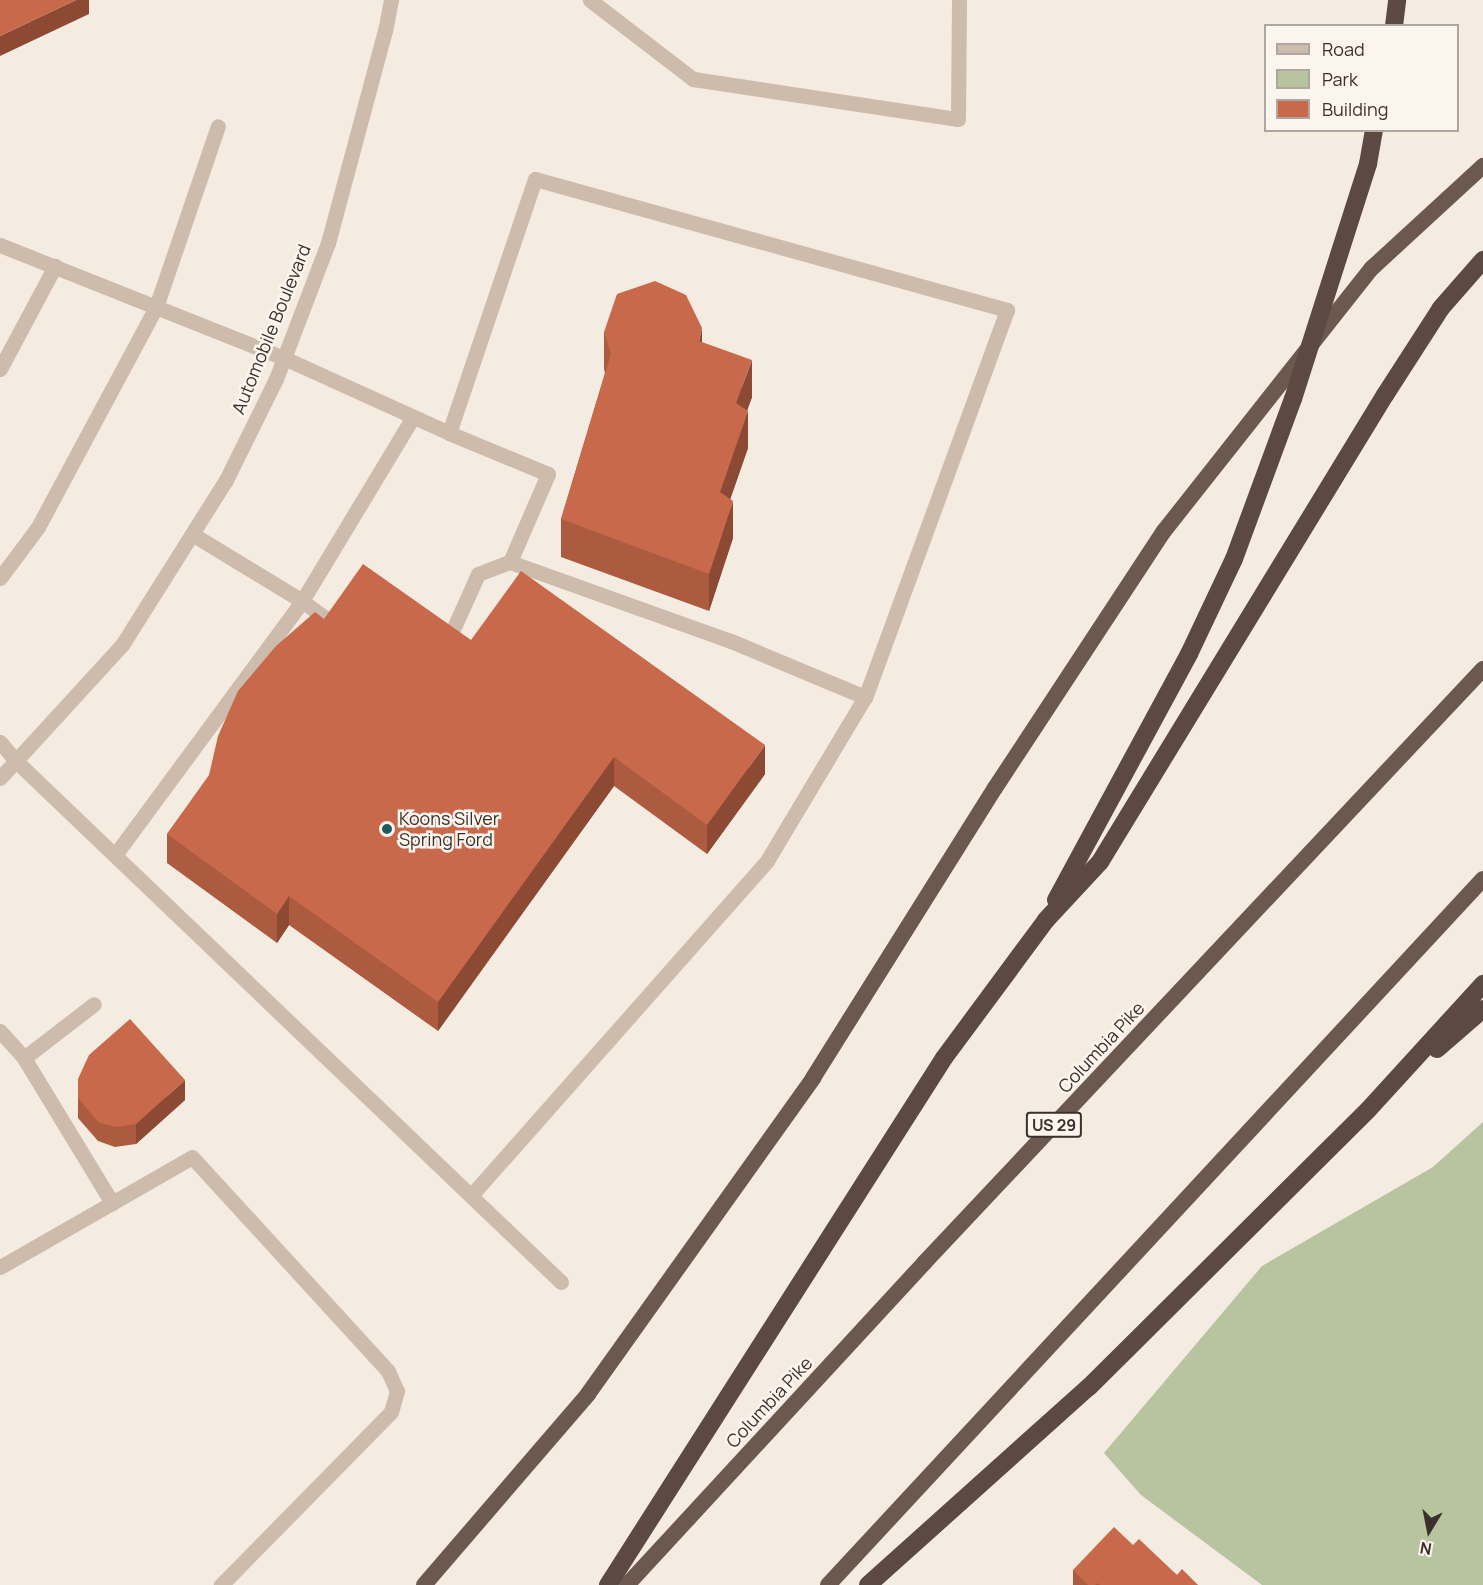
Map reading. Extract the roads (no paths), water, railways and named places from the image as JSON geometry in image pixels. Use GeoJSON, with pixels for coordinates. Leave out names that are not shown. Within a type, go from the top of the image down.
{"type":"FeatureCollection","features":[{"type":"Feature","properties":{"kind":"highway"},"geometry":{"type":"LineString","coordinates":[[1394,24],[1397,0]]}},
{"type":"Feature","properties":{"kind":"highway"},"geometry":{"type":"LineString","coordinates":[[1046,920],[1094,825],[1190,654],[1234,559],[1293,399],[1368,164],[1374,132]]}},
{"type":"Feature","properties":{"kind":"highway"},"geometry":{"type":"LineString","coordinates":[[424,1585],[588,1394],[813,1078],[995,788],[1164,531],[1372,268],[1483,166]]}},
{"type":"Feature","properties":{"kind":"highway"},"geometry":{"type":"LineString","coordinates":[[608,1585],[944,1058],[1046,920],[1100,862],[1440,308],[1483,260]]}},
{"type":"Feature","properties":{"kind":"highway","name":"Columbia Pike"},"geometry":{"type":"LineString","coordinates":[[627,1585],[932,1254],[1483,669]]}},
{"type":"Feature","properties":{"kind":"highway"},"geometry":{"type":"LineString","coordinates":[[828,1585],[1483,879]]}},
{"type":"Feature","properties":{"kind":"highway"},"geometry":{"type":"LineString","coordinates":[[868,1585],[1089,1387],[1368,1110],[1483,984]]}},
{"type":"Feature","properties":{"kind":"highway"},"geometry":{"type":"LineString","coordinates":[[1368,1110],[1483,1009]]}},
{"type":"Feature","properties":{"kind":"street","name":"Automobile Boulevard"},"geometry":{"type":"LineString","coordinates":[[0,778],[122,645],[226,480],[284,358],[328,243],[385,31],[390,0]]}},
{"type":"Feature","properties":{"kind":"street"},"geometry":{"type":"LineString","coordinates":[[590,0],[693,80],[958,119],[959,0]]}},
{"type":"Feature","properties":{"kind":"street"},"geometry":{"type":"LineString","coordinates":[[0,578],[38,527],[156,307],[218,126]]}},
{"type":"Feature","properties":{"kind":"street"},"geometry":{"type":"LineString","coordinates":[[449,433],[536,179],[1007,310],[865,697],[768,861],[471,1196]]}},
{"type":"Feature","properties":{"kind":"street"},"geometry":{"type":"LineString","coordinates":[[0,245],[284,358],[449,433],[548,474],[510,562]]}},
{"type":"Feature","properties":{"kind":"street"},"geometry":{"type":"LineString","coordinates":[[0,369],[55,266]]}},
{"type":"Feature","properties":{"kind":"street"},"geometry":{"type":"LineString","coordinates":[[115,855],[302,601],[413,417]]}},
{"type":"Feature","properties":{"kind":"street"},"geometry":{"type":"LineString","coordinates":[[192,534],[302,601],[339,628]]}},
{"type":"Feature","properties":{"kind":"street"},"geometry":{"type":"LineString","coordinates":[[444,650],[478,574],[510,562],[731,641],[865,697]]}},
{"type":"Feature","properties":{"kind":"street"},"geometry":{"type":"LineString","coordinates":[[0,742],[16,761],[561,1282]]}},
{"type":"Feature","properties":{"kind":"street"},"geometry":{"type":"LineString","coordinates":[[24,1058],[94,1004]]}},
{"type":"Feature","properties":{"kind":"street"},"geometry":{"type":"LineString","coordinates":[[0,1031],[24,1058],[112,1203]]}},
{"type":"Feature","properties":{"kind":"street"},"geometry":{"type":"LineString","coordinates":[[0,1267],[192,1157],[388,1371],[397,1391],[391,1412],[221,1585]]}},
{"type":"Feature","properties":{"kind":"place","name":"Koons Silver Spring Ford"},"geometry":{"type":"Point","coordinates":[387,829]}}]}
